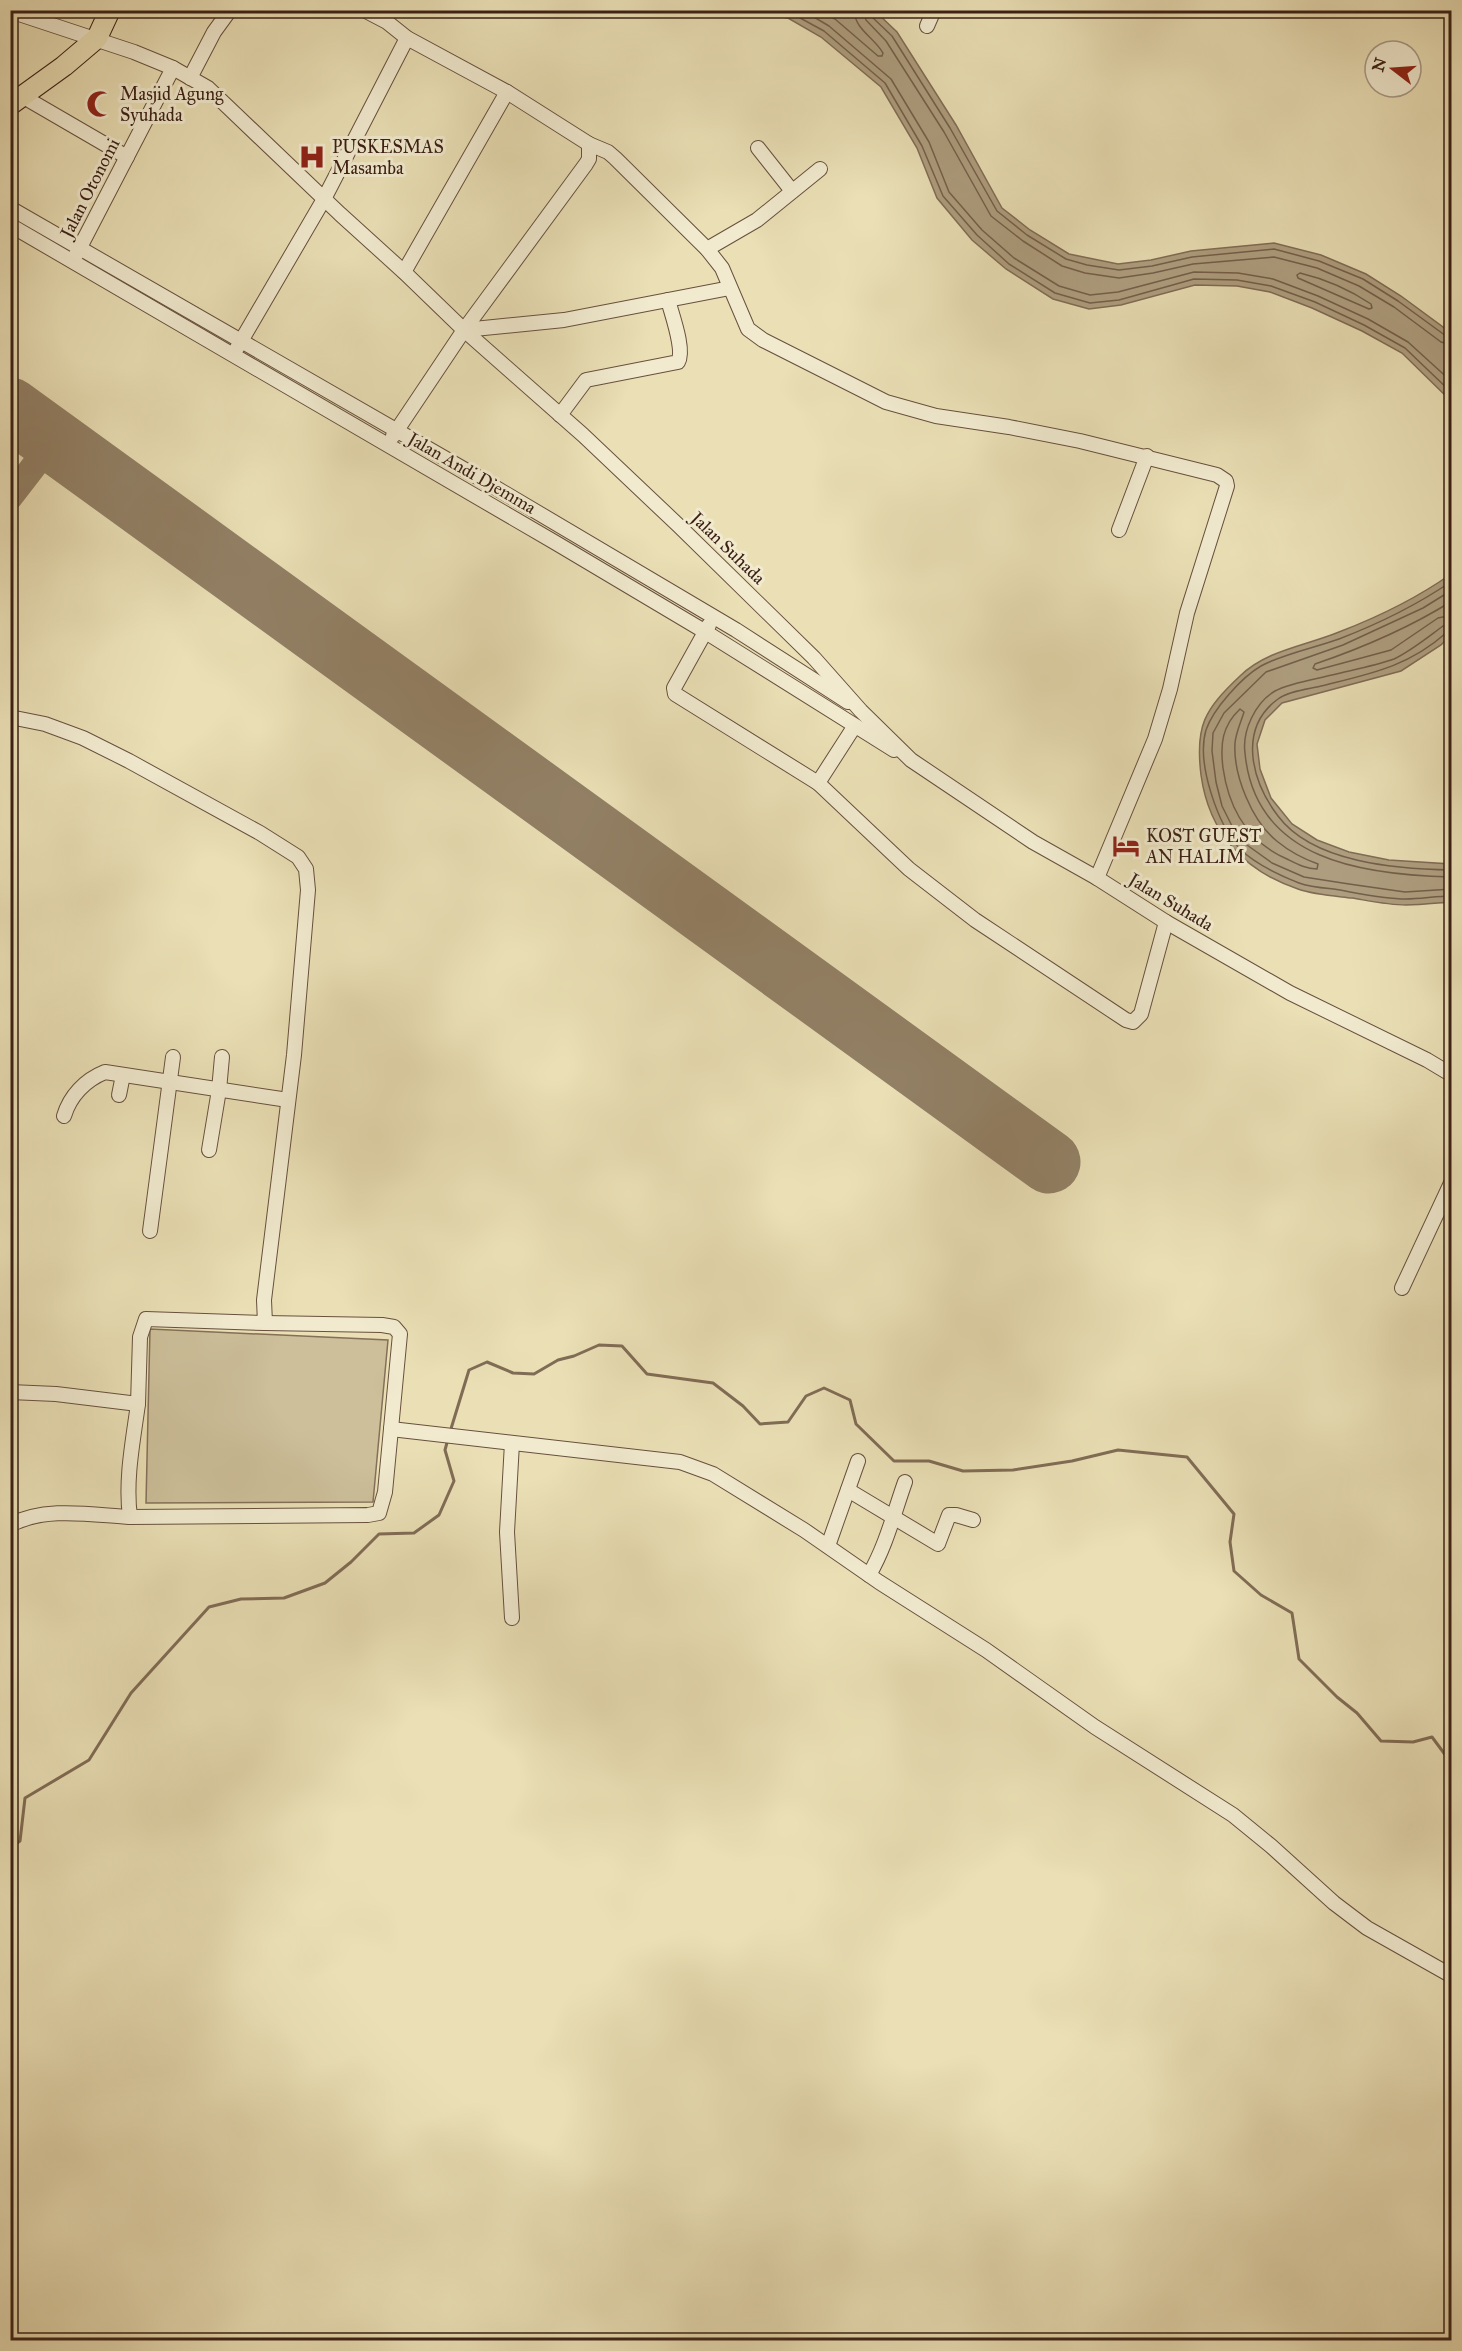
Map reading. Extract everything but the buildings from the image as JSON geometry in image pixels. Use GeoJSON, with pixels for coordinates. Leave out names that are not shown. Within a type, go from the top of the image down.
{"type":"FeatureCollection","features":[{"type":"Feature","properties":{"kind":"highway"},"geometry":{"type":"LineString","coordinates":[[16,100],[64,66],[97,38],[110,10]]}},
{"type":"Feature","properties":{"kind":"street"},"geometry":{"type":"LineString","coordinates":[[190,78],[214,32],[230,10]]}},
{"type":"Feature","properties":{"kind":"street"},"geometry":{"type":"LineString","coordinates":[[364,10],[387,22],[407,38],[507,92],[589,144],[608,152],[707,249],[722,268],[748,329],[763,340],[886,402],[936,416],[1010,427],[1147,456],[1217,475],[1226,481],[1227,486],[1187,613],[1170,689],[1155,738],[1097,878]]}},
{"type":"Feature","properties":{"kind":"street"},"geometry":{"type":"LineString","coordinates":[[927,26],[934,10]]}},
{"type":"Feature","properties":{"kind":"street","name":"Jalan Suhada"},"geometry":{"type":"LineString","coordinates":[[10,11],[97,38],[173,68],[208,88],[785,628],[861,711],[911,760],[1034,842],[1097,878],[1166,922],[1290,993],[1427,1060],[1452,1075]]}},
{"type":"Feature","properties":{"kind":"street"},"geometry":{"type":"LineString","coordinates":[[233,355],[324,199],[407,38]]}},
{"type":"Feature","properties":{"kind":"street","name":"Jalan Otonomi"},"geometry":{"type":"LineString","coordinates":[[73,262],[173,68]]}},
{"type":"Feature","properties":{"kind":"street"},"geometry":{"type":"LineString","coordinates":[[404,272],[507,92]]}},
{"type":"Feature","properties":{"kind":"street"},"geometry":{"type":"LineString","coordinates":[[16,100],[127,157]]}},
{"type":"Feature","properties":{"kind":"street"},"geometry":{"type":"LineString","coordinates":[[388,444],[464,330],[586,164],[589,159],[589,144]]}},
{"type":"Feature","properties":{"kind":"street"},"geometry":{"type":"LineString","coordinates":[[758,148],[792,191]]}},
{"type":"Feature","properties":{"kind":"street"},"geometry":{"type":"LineString","coordinates":[[707,249],[757,220],[820,168]]}},
{"type":"Feature","properties":{"kind":"street","name":"Jalan Andi Djemma"},"geometry":{"type":"LineString","coordinates":[[10,208],[242,340],[715,617],[861,711]]}},
{"type":"Feature","properties":{"kind":"street","name":"Jalan Andi Djemma"},"geometry":{"type":"LineString","coordinates":[[10,225],[590,563],[911,760]]}},
{"type":"Feature","properties":{"kind":"street"},"geometry":{"type":"LineString","coordinates":[[464,330],[564,320],[730,288]]}},
{"type":"Feature","properties":{"kind":"street"},"geometry":{"type":"LineString","coordinates":[[560,415],[586,380],[678,362],[681,357],[680,347],[668,300]]}},
{"type":"Feature","properties":{"kind":"street"},"geometry":{"type":"LineString","coordinates":[[1119,530],[1147,456]]}},
{"type":"Feature","properties":{"kind":"street"},"geometry":{"type":"LineString","coordinates":[[590,563],[597,549]]}},
{"type":"Feature","properties":{"kind":"street"},"geometry":{"type":"LineString","coordinates":[[715,617],[704,631],[674,688],[675,694],[818,783],[909,869],[975,920],[1126,1020],[1133,1022],[1141,1014],[1166,922]]}},
{"type":"Feature","properties":{"kind":"street"},"geometry":{"type":"LineString","coordinates":[[10,717],[45,724],[92,742],[260,833],[298,857],[306,869],[308,890],[288,1100],[264,1300],[265,1323]]}},
{"type":"Feature","properties":{"kind":"street"},"geometry":{"type":"LineString","coordinates":[[818,783],[854,727]]}},
{"type":"Feature","properties":{"kind":"street"},"geometry":{"type":"LineString","coordinates":[[10,1049],[10,1055]]}},
{"type":"Feature","properties":{"kind":"street"},"geometry":{"type":"LineString","coordinates":[[150,1231],[173,1057]]}},
{"type":"Feature","properties":{"kind":"street"},"geometry":{"type":"LineString","coordinates":[[209,1150],[222,1057]]}},
{"type":"Feature","properties":{"kind":"street"},"geometry":{"type":"LineString","coordinates":[[64,1116],[68,1100],[98,1074],[105,1072],[288,1100]]}},
{"type":"Feature","properties":{"kind":"street"},"geometry":{"type":"LineString","coordinates":[[119,1095],[123,1075]]}},
{"type":"Feature","properties":{"kind":"street"},"geometry":{"type":"LineString","coordinates":[[1402,1288],[1452,1181]]}},
{"type":"Feature","properties":{"kind":"street"},"geometry":{"type":"LineString","coordinates":[[10,1525],[41,1514],[130,1517],[379,1513],[385,1492],[400,1334],[394,1327],[146,1319],[140,1337],[138,1404],[129,1481],[130,1517]]}},
{"type":"Feature","properties":{"kind":"street"},"geometry":{"type":"LineString","coordinates":[[10,1392],[56,1394],[138,1404]]}},
{"type":"Feature","properties":{"kind":"street"},"geometry":{"type":"LineString","coordinates":[[391,1429],[680,1462],[713,1474],[828,1546],[986,1650],[1095,1727],[1233,1815],[1334,1903],[1367,1928],[1452,1976]]}},
{"type":"Feature","properties":{"kind":"street"},"geometry":{"type":"LineString","coordinates":[[512,1443],[507,1532],[512,1618]]}},
{"type":"Feature","properties":{"kind":"street"},"geometry":{"type":"LineString","coordinates":[[828,1546],[858,1461]]}},
{"type":"Feature","properties":{"kind":"street"},"geometry":{"type":"LineString","coordinates":[[869,1575],[878,1561],[890,1524],[895,1518],[905,1482]]}},
{"type":"Feature","properties":{"kind":"street"},"geometry":{"type":"LineString","coordinates":[[848,1490],[938,1544],[949,1515],[973,1520]]}},
{"type":"Feature","properties":{"kind":"shaded area"},"geometry":{"type":"Polygon","coordinates":[[[150,1329],[388,1340],[373,1502],[146,1503],[150,1329]]]}},
{"type":"Feature","properties":{"kind":"water"},"geometry":{"type":"Polygon","coordinates":[[[744,11],[875,11],[897,32],[956,125],[1002,208],[1030,230],[1069,254],[1118,264],[1151,260],[1191,251],[1274,243],[1321,255],[1366,274],[1401,296],[1451,333],[1451,401],[1402,353],[1362,331],[1270,292],[1237,286],[1195,285],[1121,305],[1089,309],[1053,299],[1006,269],[972,240],[937,198],[917,148],[881,87],[821,37],[788,18],[744,11]]]}},
{"type":"Feature","properties":{"kind":"water"},"geometry":{"type":"Polygon","coordinates":[[[1451,574],[1451,635],[1441,645],[1401,671],[1282,703],[1265,720],[1257,744],[1260,769],[1271,798],[1292,824],[1317,840],[1349,852],[1389,860],[1451,864],[1451,902],[1399,905],[1318,894],[1298,889],[1261,872],[1232,847],[1212,815],[1205,796],[1199,758],[1201,731],[1210,709],[1240,676],[1262,660],[1368,620],[1411,599],[1451,574]]]}},
{"type":"Feature","properties":{"kind":"waterway"},"geometry":{"type":"LineString","coordinates":[[450,1432],[469,1370],[487,1362],[513,1373],[534,1374],[558,1360],[599,1345],[622,1346],[647,1374],[713,1383],[743,1406],[760,1424],[788,1422],[806,1396],[824,1388],[850,1400],[856,1424],[894,1461],[929,1461],[963,1471],[1013,1470],[1072,1461],[1118,1450],[1187,1457],[1234,1514],[1230,1542],[1234,1571],[1261,1595],[1292,1613],[1299,1659],[1337,1697],[1357,1713],[1381,1741],[1413,1742],[1432,1737],[1452,1764]]}},
{"type":"Feature","properties":{"kind":"waterway"},"geometry":{"type":"LineString","coordinates":[[10,1848],[20,1841],[25,1798],[89,1760],[131,1693],[209,1607],[241,1599],[284,1598],[325,1583],[351,1562],[379,1534],[414,1533],[439,1515],[454,1481],[445,1450],[448,1439]]}},
{"type":"Feature","properties":{"kind":"taxiway"},"geometry":{"type":"LineString","coordinates":[[10,497],[54,440]]}},
{"type":"Feature","properties":{"kind":"runway"},"geometry":{"type":"LineString","coordinates":[[10,409],[1049,1162]]}},
{"type":"Feature","properties":{"kind":"place","name":"Masjid Agung Syuhada"},"geometry":{"type":"Point","coordinates":[100,104]}},
{"type":"Feature","properties":{"kind":"place","name":"PUSKESMAS Masamba"},"geometry":{"type":"Point","coordinates":[312,157]}},
{"type":"Feature","properties":{"kind":"place","name":"KOST GUEST AN HALIM"},"geometry":{"type":"Point","coordinates":[1126,846]}}]}
